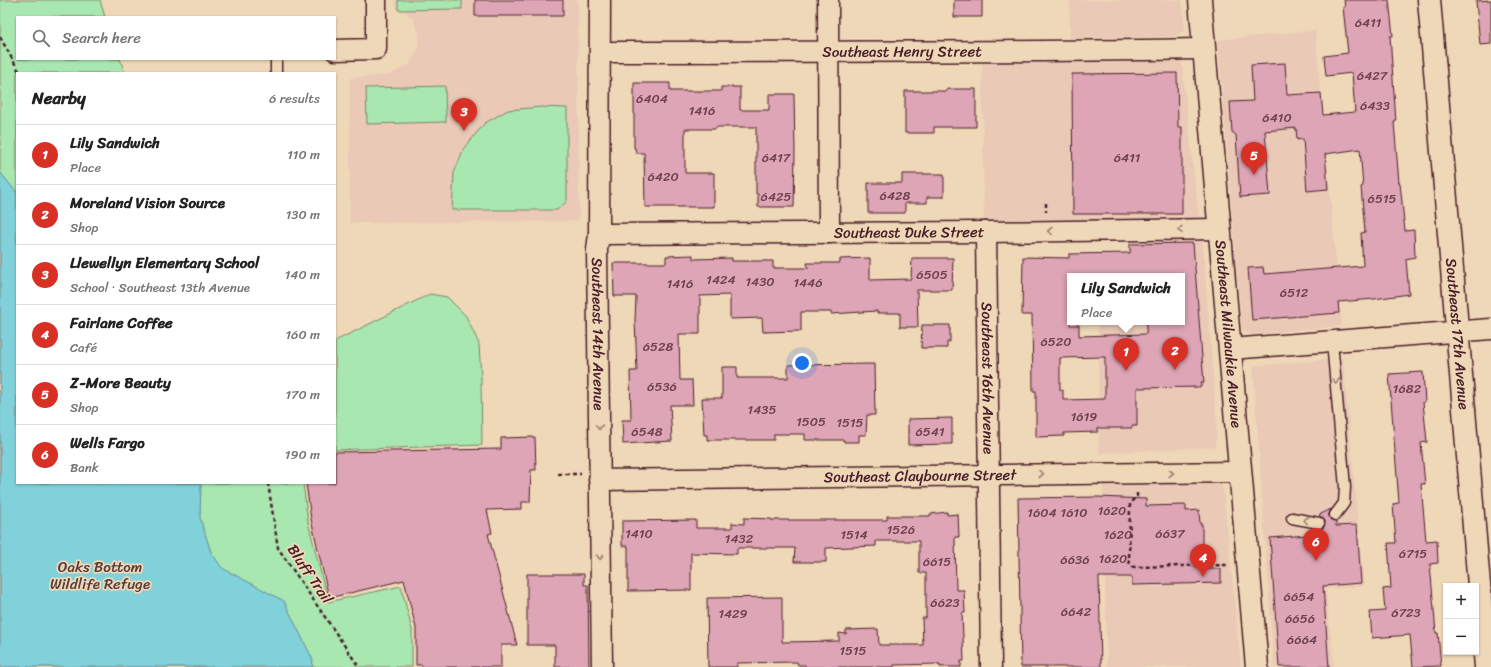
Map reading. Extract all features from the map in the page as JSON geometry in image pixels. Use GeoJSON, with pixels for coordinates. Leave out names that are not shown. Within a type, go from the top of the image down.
{"type":"FeatureCollection","features":[{"type":"Feature","properties":{"kind":"main road","name":"Southeast Milwaukie Avenue"},"geometry":{"type":"LineString","coordinates":[[1200,0],[1257,667]]}},
{"type":"Feature","properties":{"kind":"main road","name":"Southeast 17th Avenue"},"geometry":{"type":"LineString","coordinates":[[1429,0],[1486,667]]}},
{"type":"Feature","properties":{"kind":"street"},"geometry":{"type":"LineString","coordinates":[[336,50],[376,49],[376,0]]}},
{"type":"Feature","properties":{"kind":"street","name":"Southeast 14th Avenue"},"geometry":{"type":"LineString","coordinates":[[600,0],[600,234],[597,250],[602,667]]}},
{"type":"Feature","properties":{"kind":"street"},"geometry":{"type":"LineString","coordinates":[[828,0],[829,233]]}},
{"type":"Feature","properties":{"kind":"street","name":"Southeast Henry Street"},"geometry":{"type":"LineString","coordinates":[[601,52],[1018,52],[1204,49]]}},
{"type":"Feature","properties":{"kind":"street","name":"Southeast Duke Street"},"geometry":{"type":"LineString","coordinates":[[600,234],[1220,229]]}},
{"type":"Feature","properties":{"kind":"street","name":"Southeast 16th Avenue"},"geometry":{"type":"LineString","coordinates":[[986,232],[991,667]]}},
{"type":"Feature","properties":{"kind":"street"},"geometry":{"type":"LineString","coordinates":[[1230,350],[1491,329]]}},
{"type":"Feature","properties":{"kind":"street","name":"Southeast Claybourne Street"},"geometry":{"type":"LineString","coordinates":[[599,480],[1240,472]]}},
{"type":"Feature","properties":{"kind":"lane"},"geometry":{"type":"LineString","coordinates":[[276,60],[276,72]]}},
{"type":"Feature","properties":{"kind":"lane"},"geometry":{"type":"LineString","coordinates":[[1332,342],[1345,487],[1344,503],[1335,515]]}},
{"type":"Feature","properties":{"kind":"lane"},"geometry":{"type":"LineString","coordinates":[[1292,518],[1319,523]]}},
{"type":"Feature","properties":{"kind":"path"},"geometry":{"type":"LineString","coordinates":[[0,36],[19,72]]}},
{"type":"Feature","properties":{"kind":"path"},"geometry":{"type":"LineString","coordinates":[[1137,473],[1137,496],[1130,503],[1129,562],[1133,567],[1248,565]]}},
{"type":"Feature","properties":{"kind":"path","name":"Bluff Trail"},"geometry":{"type":"LineString","coordinates":[[268,484],[278,548],[360,667]]}},
{"type":"Feature","properties":{"kind":"shaded area"},"geometry":{"type":"Polygon","coordinates":[[[395,0],[578,0],[579,221],[350,223],[350,78],[389,75],[409,65],[418,49],[419,33],[412,17],[395,5],[395,0]]]}},
{"type":"Feature","properties":{"kind":"shaded area"},"geometry":{"type":"Polygon","coordinates":[[[1070,0],[1182,0],[1185,29],[1176,37],[1070,38],[1070,0]]]}},
{"type":"Feature","properties":{"kind":"shaded area"},"geometry":{"type":"Polygon","coordinates":[[[1315,30],[1342,326],[1251,335],[1243,331],[1241,322],[1218,40],[1315,30]]]}},
{"type":"Feature","properties":{"kind":"shaded area"},"geometry":{"type":"Polygon","coordinates":[[[1180,47],[1200,228],[984,230],[982,50],[1180,47]]]}},
{"type":"Feature","properties":{"kind":"shaded area"},"geometry":{"type":"Polygon","coordinates":[[[1129,234],[1202,234],[1217,424],[1215,447],[1099,453],[1098,325],[1185,325],[1185,273],[1129,273],[1129,234]]]}},
{"type":"Feature","properties":{"kind":"shaded area"},"geometry":{"type":"Polygon","coordinates":[[[1343,358],[1364,586],[1326,589],[1334,667],[1274,667],[1253,366],[1343,358]]]}},
{"type":"Feature","properties":{"kind":"shaded area"},"geometry":{"type":"Polygon","coordinates":[[[1215,483],[1223,488],[1241,667],[1107,667],[1103,484],[1215,483]]]}},
{"type":"Feature","properties":{"kind":"green space","name":"Oaks Bottom Wildlife Refuge"},"geometry":{"type":"Polygon","coordinates":[[[0,0],[100,0],[105,16],[16,16],[16,60],[120,60],[125,72],[16,72],[16,484],[303,484],[308,522],[328,602],[401,586],[412,630],[412,667],[0,667],[0,0]]]}},
{"type":"Feature","properties":{"kind":"green space"},"geometry":{"type":"Polygon","coordinates":[[[398,0],[462,0],[462,9],[398,10],[398,0]]]}},
{"type":"Feature","properties":{"kind":"green space"},"geometry":{"type":"Polygon","coordinates":[[[445,86],[446,122],[367,124],[366,88],[445,86]]]}},
{"type":"Feature","properties":{"kind":"green space"},"geometry":{"type":"Polygon","coordinates":[[[541,107],[567,108],[567,201],[557,210],[452,210],[454,173],[464,148],[485,123],[508,110],[541,107]]]}},
{"type":"Feature","properties":{"kind":"green space"},"geometry":{"type":"Polygon","coordinates":[[[430,294],[447,297],[466,316],[479,344],[482,445],[336,450],[336,341],[430,294]]]}},
{"type":"Feature","properties":{"kind":"water","name":"Oaks Bottom Wildlife Refuge"},"geometry":{"type":"Polygon","coordinates":[[[0,172],[16,192],[16,484],[201,484],[200,518],[211,552],[222,568],[284,601],[313,660],[312,667],[0,667],[0,172]]]}},
{"type":"Feature","properties":{"kind":"building"},"geometry":{"type":"Polygon","coordinates":[[[475,0],[563,0],[563,16],[475,16],[475,0]]]}},
{"type":"Feature","properties":{"kind":"building"},"geometry":{"type":"Polygon","coordinates":[[[954,0],[982,0],[982,17],[954,17],[954,0]]]}},
{"type":"Feature","properties":{"kind":"building"},"geometry":{"type":"Polygon","coordinates":[[[1344,0],[1389,0],[1393,36],[1390,36],[1396,122],[1394,122],[1399,183],[1405,231],[1414,230],[1415,257],[1406,259],[1409,294],[1338,302],[1339,313],[1252,320],[1248,268],[1263,267],[1264,274],[1363,266],[1361,233],[1365,232],[1361,187],[1363,186],[1360,149],[1325,154],[1328,189],[1307,191],[1303,139],[1297,140],[1296,128],[1265,131],[1270,195],[1240,197],[1236,135],[1232,132],[1230,102],[1253,101],[1251,65],[1285,63],[1287,95],[1321,93],[1323,115],[1355,112],[1352,73],[1326,76],[1324,56],[1348,53],[1343,7],[1345,7],[1344,0]]]}},
{"type":"Feature","properties":{"kind":"building"},"geometry":{"type":"Polygon","coordinates":[[[1491,0],[1491,44],[1480,45],[1476,1],[1491,0]]]}},
{"type":"Feature","properties":{"kind":"building"},"geometry":{"type":"Polygon","coordinates":[[[1177,73],[1178,127],[1182,127],[1182,214],[1073,214],[1072,74],[1177,73]]]}},
{"type":"Feature","properties":{"kind":"building"},"geometry":{"type":"Polygon","coordinates":[[[634,83],[670,83],[670,91],[721,91],[721,87],[740,87],[740,110],[769,110],[769,94],[794,94],[794,207],[758,207],[758,194],[756,194],[756,127],[716,127],[716,129],[685,129],[685,173],[714,173],[714,207],[645,207],[644,153],[636,153],[634,148],[634,83]]]}},
{"type":"Feature","properties":{"kind":"building"},"geometry":{"type":"Polygon","coordinates":[[[947,89],[976,89],[976,127],[934,127],[934,133],[905,133],[905,91],[947,91],[947,89]]]}},
{"type":"Feature","properties":{"kind":"building"},"geometry":{"type":"Polygon","coordinates":[[[902,174],[944,174],[944,197],[927,197],[927,203],[905,203],[905,213],[868,213],[868,183],[902,183],[902,174]]]}},
{"type":"Feature","properties":{"kind":"building"},"geometry":{"type":"Polygon","coordinates":[[[1193,243],[1204,383],[1201,383],[1201,387],[1137,388],[1137,426],[1132,426],[1132,428],[1098,428],[1098,432],[1064,433],[1064,436],[1036,437],[1036,391],[1033,391],[1032,315],[1022,315],[1023,257],[1069,258],[1069,254],[1130,253],[1130,244],[1193,243]],[[1105,357],[1060,358],[1060,390],[1063,390],[1063,400],[1105,399],[1105,357]]]}},
{"type":"Feature","properties":{"kind":"building"},"geometry":{"type":"Polygon","coordinates":[[[693,255],[693,259],[732,258],[732,261],[773,261],[773,268],[808,268],[807,263],[840,263],[840,259],[870,258],[870,280],[911,279],[912,258],[953,258],[952,290],[917,290],[918,327],[900,327],[900,313],[877,313],[877,311],[831,314],[831,312],[801,312],[801,331],[763,332],[762,318],[730,319],[730,295],[700,296],[700,334],[679,334],[680,380],[692,380],[693,405],[670,405],[672,441],[623,444],[622,420],[631,420],[630,371],[637,371],[635,320],[636,296],[614,296],[613,263],[666,263],[666,256],[693,255]]]}},
{"type":"Feature","properties":{"kind":"building"},"geometry":{"type":"Polygon","coordinates":[[[922,325],[950,325],[950,342],[947,342],[947,348],[921,348],[922,325]]]}},
{"type":"Feature","properties":{"kind":"building"},"geometry":{"type":"Polygon","coordinates":[[[874,364],[875,415],[867,415],[866,435],[859,435],[859,442],[844,442],[844,440],[805,440],[805,434],[774,434],[774,440],[707,440],[707,435],[704,435],[702,398],[722,398],[722,367],[737,367],[737,378],[788,378],[788,365],[874,364]]]}},
{"type":"Feature","properties":{"kind":"building"},"geometry":{"type":"Polygon","coordinates":[[[1423,372],[1425,402],[1423,402],[1427,442],[1421,443],[1425,484],[1421,484],[1426,541],[1437,540],[1438,563],[1430,564],[1436,633],[1438,633],[1441,666],[1413,667],[1410,635],[1372,638],[1370,612],[1385,611],[1383,589],[1391,588],[1388,543],[1396,543],[1393,504],[1399,503],[1389,374],[1423,372]]]}},
{"type":"Feature","properties":{"kind":"building"},"geometry":{"type":"Polygon","coordinates":[[[952,418],[952,444],[908,445],[908,419],[952,418]]]}},
{"type":"Feature","properties":{"kind":"building"},"geometry":{"type":"Polygon","coordinates":[[[535,437],[536,470],[531,470],[530,502],[522,502],[522,509],[487,510],[492,533],[488,534],[517,645],[501,645],[501,667],[422,667],[422,665],[416,665],[416,628],[404,580],[329,598],[311,519],[306,484],[336,484],[336,452],[501,449],[501,438],[535,437]]]}},
{"type":"Feature","properties":{"kind":"building"},"geometry":{"type":"Polygon","coordinates":[[[1098,497],[1146,499],[1146,506],[1186,505],[1186,511],[1199,510],[1200,524],[1202,524],[1202,569],[1221,569],[1221,583],[1132,585],[1132,577],[1099,577],[1101,667],[1021,667],[1018,498],[1098,497]]]}},
{"type":"Feature","properties":{"kind":"building"},"geometry":{"type":"Polygon","coordinates":[[[1331,509],[1329,517],[1331,520],[1336,521],[1336,526],[1357,525],[1361,583],[1323,586],[1329,667],[1279,667],[1270,538],[1320,534],[1320,529],[1324,527],[1325,521],[1319,515],[1331,509]]]}},
{"type":"Feature","properties":{"kind":"building"},"geometry":{"type":"Polygon","coordinates":[[[947,512],[947,515],[958,514],[959,537],[955,537],[956,590],[964,590],[965,613],[962,613],[964,661],[961,661],[961,667],[940,667],[940,664],[894,665],[894,667],[805,667],[805,665],[798,665],[797,662],[737,663],[737,667],[708,667],[707,598],[782,597],[782,642],[839,641],[839,633],[846,634],[846,630],[878,629],[879,645],[923,645],[922,618],[926,618],[926,573],[919,573],[919,541],[876,541],[876,546],[826,548],[826,562],[794,562],[795,548],[737,548],[737,554],[691,553],[691,590],[628,591],[628,546],[622,546],[622,521],[696,520],[696,528],[732,528],[732,523],[744,524],[744,518],[771,520],[887,520],[887,516],[930,516],[930,514],[947,512]]]}},
{"type":"Feature","properties":{"kind":"building"},"geometry":{"type":"Polygon","coordinates":[[[527,574],[584,574],[584,585],[588,585],[589,667],[555,667],[555,645],[527,645],[527,574]]]}},
{"type":"Feature","properties":{"kind":"place","name":"Llewellyn Elementary School"},"geometry":{"type":"Point","coordinates":[464,131]}},
{"type":"Feature","properties":{"kind":"place","name":"Z-More Beauty"},"geometry":{"type":"Point","coordinates":[1254,175]}},
{"type":"Feature","properties":{"kind":"place","name":"Moreland Vision Source"},"geometry":{"type":"Point","coordinates":[1175,370]}},
{"type":"Feature","properties":{"kind":"place","name":"Lily Sandwich"},"geometry":{"type":"Point","coordinates":[1126,371]}},
{"type":"Feature","properties":{"kind":"place","name":"Wells Fargo"},"geometry":{"type":"Point","coordinates":[1316,561]}},
{"type":"Feature","properties":{"kind":"place","name":"Fairlane Coffee"},"geometry":{"type":"Point","coordinates":[1203,577]}}]}
